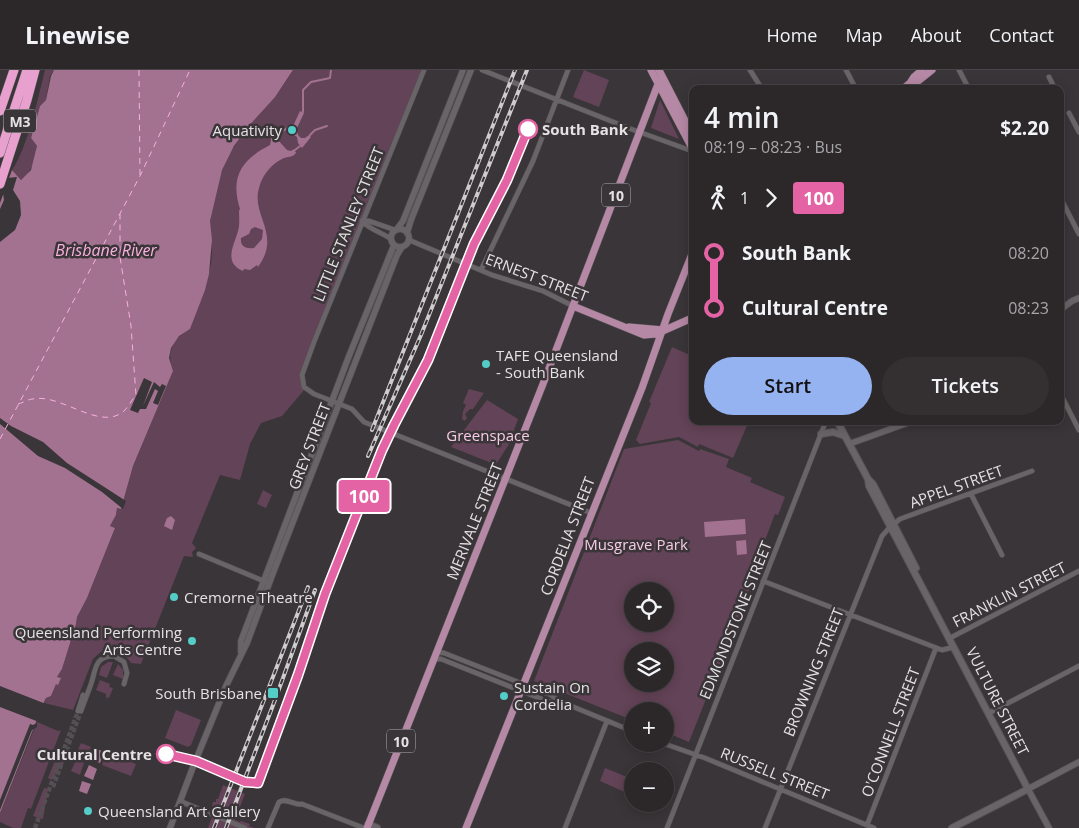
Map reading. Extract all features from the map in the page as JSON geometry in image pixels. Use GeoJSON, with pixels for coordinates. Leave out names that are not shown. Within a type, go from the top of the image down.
{"type":"FeatureCollection","features":[{"type":"Feature","properties":{"kind":"highway","name":"M3"},"geometry":{"type":"LineString","coordinates":[[0,93],[13,70]]}},
{"type":"Feature","properties":{"kind":"highway","name":"M3"},"geometry":{"type":"LineString","coordinates":[[0,111],[13,70]]}},
{"type":"Feature","properties":{"kind":"highway","name":"M3"},"geometry":{"type":"LineString","coordinates":[[0,153],[27,70]]}},
{"type":"Feature","properties":{"kind":"highway","name":"M3"},"geometry":{"type":"LineString","coordinates":[[0,184],[22,117],[34,70]]}},
{"type":"Feature","properties":{"kind":"main road"},"geometry":{"type":"LineString","coordinates":[[651,70],[689,144]]}},
{"type":"Feature","properties":{"kind":"main road"},"geometry":{"type":"LineString","coordinates":[[659,70],[689,128]]}},
{"type":"Feature","properties":{"kind":"main road"},"geometry":{"type":"LineString","coordinates":[[912,85],[914,77],[922,70]]}},
{"type":"Feature","properties":{"kind":"main road"},"geometry":{"type":"LineString","coordinates":[[913,85],[932,70]]}},
{"type":"Feature","properties":{"kind":"main road","name":"MERIVALE STREET"},"geometry":{"type":"LineString","coordinates":[[366,827],[506,479],[658,84]]}},
{"type":"Feature","properties":{"kind":"main road","name":"CORDELIA STREET"},"geometry":{"type":"LineString","coordinates":[[466,828],[642,388],[689,262]]}},
{"type":"Feature","properties":{"kind":"main road","name":"ERNEST STREET"},"geometry":{"type":"LineString","coordinates":[[573,306],[627,326],[663,330],[689,319]]}},
{"type":"Feature","properties":{"kind":"main road","name":"VULTURE STREET"},"geometry":{"type":"LineString","coordinates":[[839,425],[868,480],[873,484],[903,553],[923,586],[1028,789]]}},
{"type":"Feature","properties":{"kind":"main road"},"geometry":{"type":"LineString","coordinates":[[821,434],[833,432],[845,436]]}},
{"type":"Feature","properties":{"kind":"main road"},"geometry":{"type":"LineString","coordinates":[[952,828],[1028,789]]}},
{"type":"Feature","properties":{"kind":"main road"},"geometry":{"type":"LineString","coordinates":[[366,827],[377,828]]}},
{"type":"Feature","properties":{"kind":"street","name":"LITTLE STANLEY STREET"},"geometry":{"type":"LineString","coordinates":[[333,401],[305,389],[302,375],[424,70]]}},
{"type":"Feature","properties":{"kind":"street"},"geometry":{"type":"LineString","coordinates":[[392,242],[392,234],[403,221],[462,70]]}},
{"type":"Feature","properties":{"kind":"street"},"geometry":{"type":"LineString","coordinates":[[407,233],[471,70]]}},
{"type":"Feature","properties":{"kind":"street"},"geometry":{"type":"LineString","coordinates":[[482,70],[640,133],[689,149]]}},
{"type":"Feature","properties":{"kind":"street"},"geometry":{"type":"LineString","coordinates":[[481,270],[529,168],[568,70]]}},
{"type":"Feature","properties":{"kind":"street"},"geometry":{"type":"LineString","coordinates":[[750,70],[759,85]]}},
{"type":"Feature","properties":{"kind":"street"},"geometry":{"type":"LineString","coordinates":[[846,70],[854,85]]}},
{"type":"Feature","properties":{"kind":"street"},"geometry":{"type":"LineString","coordinates":[[959,70],[967,85]]}},
{"type":"Feature","properties":{"kind":"street"},"geometry":{"type":"LineString","coordinates":[[1049,77],[1053,85]]}},
{"type":"Feature","properties":{"kind":"street"},"geometry":{"type":"LineString","coordinates":[[1069,112],[1079,132]]}},
{"type":"Feature","properties":{"kind":"street"},"geometry":{"type":"LineString","coordinates":[[1064,205],[1079,234]]}},
{"type":"Feature","properties":{"kind":"street"},"geometry":{"type":"LineString","coordinates":[[362,221],[369,221],[396,230],[403,229],[407,233],[409,240],[402,247],[392,242],[384,234],[367,227],[362,221]]}},
{"type":"Feature","properties":{"kind":"street","name":"ERNEST STREET"},"geometry":{"type":"LineString","coordinates":[[409,240],[481,270],[543,291],[573,306]]}},
{"type":"Feature","properties":{"kind":"street","name":"GREY STREET"},"geometry":{"type":"LineString","coordinates":[[170,828],[193,767],[247,643],[267,582],[392,242]]}},
{"type":"Feature","properties":{"kind":"street","name":"GREY STREET"},"geometry":{"type":"LineString","coordinates":[[267,582],[397,255],[402,247]]}},
{"type":"Feature","properties":{"kind":"street"},"geometry":{"type":"LineString","coordinates":[[1064,307],[1079,298]]}},
{"type":"Feature","properties":{"kind":"street"},"geometry":{"type":"LineString","coordinates":[[333,401],[352,409],[364,422],[591,513]]}},
{"type":"Feature","properties":{"kind":"street"},"geometry":{"type":"LineString","coordinates":[[1064,401],[1079,430]]}},
{"type":"Feature","properties":{"kind":"street","name":"EDMONDSTONE STREET"},"geometry":{"type":"LineString","coordinates":[[667,828],[824,425]]}},
{"type":"Feature","properties":{"kind":"street"},"geometry":{"type":"LineString","coordinates":[[849,444],[902,425]]}},
{"type":"Feature","properties":{"kind":"street","name":"APPEL STREET"},"geometry":{"type":"LineString","coordinates":[[892,525],[906,517],[1032,471]]}},
{"type":"Feature","properties":{"kind":"street"},"geometry":{"type":"LineString","coordinates":[[971,494],[1002,555]]}},
{"type":"Feature","properties":{"kind":"street","name":"BROWNING STREET"},"geometry":{"type":"LineString","coordinates":[[765,828],[879,540],[892,525]]}},
{"type":"Feature","properties":{"kind":"street"},"geometry":{"type":"LineString","coordinates":[[199,554],[267,582]]}},
{"type":"Feature","properties":{"kind":"street","name":"FRANKLIN STREET"},"geometry":{"type":"LineString","coordinates":[[950,638],[1079,571]]}},
{"type":"Feature","properties":{"kind":"street"},"geometry":{"type":"LineString","coordinates":[[763,581],[936,648],[942,650],[954,646]]}},
{"type":"Feature","properties":{"kind":"street","name":"O'CONNELL STREET"},"geometry":{"type":"LineString","coordinates":[[866,825],[936,648]]}},
{"type":"Feature","properties":{"kind":"street"},"geometry":{"type":"LineString","coordinates":[[435,655],[441,659],[522,687],[549,702],[559,701],[624,728]]}},
{"type":"Feature","properties":{"kind":"street"},"geometry":{"type":"LineString","coordinates":[[79,711],[92,681],[92,674],[101,660],[109,656],[122,660],[127,674],[124,684]]}},
{"type":"Feature","properties":{"kind":"street"},"geometry":{"type":"LineString","coordinates":[[989,713],[1079,666]]}},
{"type":"Feature","properties":{"kind":"street"},"geometry":{"type":"LineString","coordinates":[[565,828],[607,721]]}},
{"type":"Feature","properties":{"kind":"street","name":"RUSSELL STREET"},"geometry":{"type":"LineString","coordinates":[[674,747],[874,828]]}},
{"type":"Feature","properties":{"kind":"street"},"geometry":{"type":"LineString","coordinates":[[1028,789],[1079,762]]}},
{"type":"Feature","properties":{"kind":"street","name":"VULTURE STREET"},"geometry":{"type":"LineString","coordinates":[[1028,789],[1049,828]]}},
{"type":"Feature","properties":{"kind":"street"},"geometry":{"type":"LineString","coordinates":[[268,828],[282,800],[298,805],[302,804],[366,827]]}},
{"type":"Feature","properties":{"kind":"street"},"geometry":{"type":"LineString","coordinates":[[180,801],[245,828]]}},
{"type":"Feature","properties":{"kind":"green space"},"geometry":{"type":"Polygon","coordinates":[[[45,70],[54,70],[50,76],[46,100],[40,106],[31,138],[37,146],[36,156],[31,169],[21,180],[12,170],[28,135],[45,70]]]}},
{"type":"Feature","properties":{"kind":"green space"},"geometry":{"type":"Polygon","coordinates":[[[293,70],[424,70],[302,375],[305,389],[282,416],[261,423],[250,444],[240,480],[220,475],[192,543],[196,548],[192,552],[193,557],[184,556],[141,664],[131,663],[119,652],[103,650],[93,659],[73,710],[44,703],[46,698],[51,696],[60,678],[57,677],[62,669],[77,617],[87,598],[115,528],[110,526],[116,515],[117,508],[121,509],[133,466],[173,371],[170,358],[172,347],[184,332],[190,329],[205,287],[212,258],[211,215],[222,170],[246,130],[285,83],[293,70]]]}},
{"type":"Feature","properties":{"kind":"green space"},"geometry":{"type":"Polygon","coordinates":[[[584,70],[609,80],[599,107],[573,97],[584,70]]]}},
{"type":"Feature","properties":{"kind":"green space"},"geometry":{"type":"Polygon","coordinates":[[[660,100],[679,139],[651,128],[660,100]]]}},
{"type":"Feature","properties":{"kind":"green space"},"geometry":{"type":"Polygon","coordinates":[[[672,347],[689,355],[689,425],[747,425],[733,458],[699,444],[698,447],[679,437],[640,444],[636,440],[651,403],[649,402],[672,347]]]}},
{"type":"Feature","properties":{"kind":"green space"},"geometry":{"type":"Polygon","coordinates":[[[469,389],[484,393],[473,409],[470,409],[465,414],[467,418],[465,421],[462,419],[466,405],[463,403],[469,389]]]}},
{"type":"Feature","properties":{"kind":"green space","name":"Greenspace"},"geometry":{"type":"Polygon","coordinates":[[[487,400],[518,419],[509,444],[497,463],[494,464],[451,447],[487,400]]]}},
{"type":"Feature","properties":{"kind":"green space","name":"Musgrave Park"},"geometry":{"type":"Polygon","coordinates":[[[678,440],[699,451],[700,449],[729,459],[726,467],[752,478],[750,482],[785,497],[778,515],[775,514],[754,569],[757,570],[689,742],[674,736],[674,702],[624,702],[624,717],[534,681],[624,449],[678,440]]]}},
{"type":"Feature","properties":{"kind":"green space"},"geometry":{"type":"Polygon","coordinates":[[[263,490],[272,495],[266,508],[257,504],[263,490]]]}},
{"type":"Feature","properties":{"kind":"green space"},"geometry":{"type":"Polygon","coordinates":[[[108,662],[113,662],[107,678],[99,675],[101,667],[108,662]]]}},
{"type":"Feature","properties":{"kind":"green space"},"geometry":{"type":"Polygon","coordinates":[[[118,664],[123,670],[123,679],[113,675],[118,664]]]}},
{"type":"Feature","properties":{"kind":"green space"},"geometry":{"type":"Polygon","coordinates":[[[100,680],[110,684],[109,687],[113,688],[109,698],[107,697],[106,700],[106,694],[96,690],[100,680]]]}},
{"type":"Feature","properties":{"kind":"green space"},"geometry":{"type":"Polygon","coordinates":[[[176,710],[201,720],[191,745],[188,747],[165,738],[176,710]]]}},
{"type":"Feature","properties":{"kind":"green space"},"geometry":{"type":"Polygon","coordinates":[[[37,722],[58,731],[61,730],[31,809],[28,808],[21,828],[13,828],[0,822],[0,813],[37,722]]]}},
{"type":"Feature","properties":{"kind":"green space"},"geometry":{"type":"Polygon","coordinates":[[[81,743],[91,747],[86,758],[76,754],[81,743]]]}},
{"type":"Feature","properties":{"kind":"green space"},"geometry":{"type":"Polygon","coordinates":[[[60,748],[69,752],[67,759],[51,780],[48,778],[60,748]]]}},
{"type":"Feature","properties":{"kind":"green space"},"geometry":{"type":"Polygon","coordinates":[[[107,753],[136,764],[131,776],[102,765],[107,753]]]}},
{"type":"Feature","properties":{"kind":"green space"},"geometry":{"type":"Polygon","coordinates":[[[76,760],[84,763],[80,775],[71,771],[76,760]]]}},
{"type":"Feature","properties":{"kind":"green space"},"geometry":{"type":"Polygon","coordinates":[[[605,768],[624,776],[624,792],[600,781],[605,768]]]}},
{"type":"Feature","properties":{"kind":"green space"},"geometry":{"type":"Polygon","coordinates":[[[223,785],[245,794],[235,820],[240,822],[244,815],[241,821],[250,824],[249,826],[254,828],[208,828],[212,817],[183,806],[185,801],[213,812],[213,802],[216,802],[216,799],[218,799],[223,785]]]}},
{"type":"Feature","properties":{"kind":"green space"},"geometry":{"type":"Polygon","coordinates":[[[44,788],[48,789],[43,819],[33,816],[44,788]]]}},
{"type":"Feature","properties":{"kind":"water","name":"Brisbane River"},"geometry":{"type":"Polygon","coordinates":[[[54,70],[293,70],[275,97],[234,146],[222,170],[210,221],[212,240],[209,274],[205,290],[190,329],[179,336],[171,348],[169,358],[173,371],[133,466],[121,509],[117,508],[116,515],[110,526],[115,528],[87,598],[77,617],[62,669],[57,677],[61,678],[51,696],[46,698],[44,702],[0,813],[0,203],[12,170],[21,180],[31,170],[37,146],[31,138],[40,106],[46,100],[54,70]]]}},
{"type":"Feature","properties":{"kind":"water","name":"Aquativity"},"geometry":{"type":"Polygon","coordinates":[[[300,111],[304,113],[297,128],[298,135],[301,138],[309,135],[311,137],[302,148],[298,143],[297,137],[287,131],[286,127],[294,124],[300,111]]]}},
{"type":"Feature","properties":{"kind":"water"},"geometry":{"type":"Polygon","coordinates":[[[281,129],[282,133],[278,135],[277,139],[287,150],[291,151],[294,149],[296,153],[274,164],[262,179],[258,198],[267,235],[265,255],[258,267],[257,265],[250,270],[244,269],[243,271],[233,263],[232,258],[238,231],[240,209],[236,188],[237,179],[245,163],[270,145],[273,130],[281,129]],[[255,227],[251,229],[249,234],[241,238],[243,245],[246,248],[254,248],[262,239],[263,230],[255,227]]]}},
{"type":"Feature","properties":{"kind":"water"},"geometry":{"type":"Polygon","coordinates":[[[171,516],[175,520],[172,530],[164,526],[167,518],[171,516]]]}},
{"type":"Feature","properties":{"kind":"water"},"geometry":{"type":"Polygon","coordinates":[[[745,519],[746,534],[705,537],[704,522],[745,519]]]}},
{"type":"Feature","properties":{"kind":"water"},"geometry":{"type":"Polygon","coordinates":[[[746,540],[747,554],[737,555],[736,541],[746,540]]]}},
{"type":"Feature","properties":{"kind":"water"},"geometry":{"type":"Polygon","coordinates":[[[95,748],[104,752],[100,763],[91,760],[95,748]]]}},
{"type":"Feature","properties":{"kind":"water"},"geometry":{"type":"Polygon","coordinates":[[[89,765],[97,769],[93,780],[84,776],[89,765]]]}},
{"type":"Feature","properties":{"kind":"water"},"geometry":{"type":"Polygon","coordinates":[[[82,781],[91,784],[87,794],[79,791],[82,781]]]}},
{"type":"Feature","properties":{"kind":"pier"},"geometry":{"type":"Polygon","coordinates":[[[11,167],[7,178],[17,177],[13,190],[20,201],[21,215],[15,230],[0,242],[0,209],[4,200],[3,193],[0,200],[0,195],[11,167]]]}},
{"type":"Feature","properties":{"kind":"pier"},"geometry":{"type":"Polygon","coordinates":[[[144,378],[152,382],[143,406],[154,382],[160,387],[162,384],[166,386],[158,405],[153,403],[158,391],[155,389],[146,409],[140,409],[138,413],[130,410],[144,378]]]}},
{"type":"Feature","properties":{"kind":"pier"},"geometry":{"type":"Polygon","coordinates":[[[0,418],[11,426],[43,442],[67,463],[126,501],[123,509],[102,492],[65,468],[38,456],[0,424],[0,418]]]}},
{"type":"Feature","properties":{"kind":"pier"},"geometry":{"type":"Polygon","coordinates":[[[0,686],[46,704],[39,722],[0,707],[0,686]]]}},
{"type":"Feature","properties":{"kind":"pier"},"geometry":{"type":"Polygon","coordinates":[[[37,723],[37,727],[32,730],[0,810],[0,800],[30,724],[37,723]]]}},
{"type":"Feature","properties":{"kind":"waterway"},"geometry":{"type":"LineString","coordinates":[[303,112],[303,90],[311,82],[330,78],[331,70]]}},
{"type":"Feature","properties":{"kind":"waterway"},"geometry":{"type":"LineString","coordinates":[[310,135],[315,130],[327,126]]}},
{"type":"Feature","properties":{"kind":"waterway"},"geometry":{"type":"LineString","coordinates":[[282,131],[286,129]]}},
{"type":"Feature","properties":{"kind":"waterway"},"geometry":{"type":"LineString","coordinates":[[295,150],[300,146]]}},
{"type":"Feature","properties":{"kind":"ferry route"},"geometry":{"type":"LineString","coordinates":[[139,70],[140,175]]}},
{"type":"Feature","properties":{"kind":"ferry route"},"geometry":{"type":"LineString","coordinates":[[0,439],[140,176],[190,70]]}},
{"type":"Feature","properties":{"kind":"ferry route"},"geometry":{"type":"LineString","coordinates":[[18,404],[31,399],[44,399],[56,401],[92,415],[104,417],[114,416],[124,411],[136,395],[131,326],[120,257],[120,214]]}},
{"type":"Feature","properties":{"kind":"tunnel"},"geometry":{"type":"LineString","coordinates":[[35,828],[78,711]]}},
{"type":"Feature","properties":{"kind":"tunnel"},"geometry":{"type":"LineString","coordinates":[[53,787],[81,711]]}},
{"type":"Feature","properties":{"kind":"railway"},"geometry":{"type":"LineString","coordinates":[[372,430],[515,70]]}},
{"type":"Feature","properties":{"kind":"railway"},"geometry":{"type":"LineString","coordinates":[[368,456],[421,335],[527,70]]}},
{"type":"Feature","properties":{"kind":"railway"},"geometry":{"type":"LineString","coordinates":[[214,828],[308,587]]}},
{"type":"Feature","properties":{"kind":"railway"},"geometry":{"type":"LineString","coordinates":[[226,828],[315,590]]}},
{"type":"Feature","properties":{"kind":"bus line","name":"100"},"geometry":{"type":"LineString","coordinates":[[166,754],[196,761],[245,782],[258,783],[298,675],[325,594],[382,450],[428,360],[482,225],[507,180],[528,129]]}},
{"type":"Feature","properties":{"kind":"place","name":"South Bank"},"geometry":{"type":"Point","coordinates":[528,129]}},
{"type":"Feature","properties":{"kind":"place","name":"Aquativity"},"geometry":{"type":"Point","coordinates":[292,130]}},
{"type":"Feature","properties":{"kind":"place","name":"TAFE Queensland - South Bank"},"geometry":{"type":"Point","coordinates":[486,364]}},
{"type":"Feature","properties":{"kind":"place","name":"Cremorne Theatre"},"geometry":{"type":"Point","coordinates":[174,597]}},
{"type":"Feature","properties":{"kind":"place","name":"Queensland Performing Arts Centre"},"geometry":{"type":"Point","coordinates":[192,641]}},
{"type":"Feature","properties":{"kind":"place","name":"South Brisbane"},"geometry":{"type":"Point","coordinates":[273,693]}},
{"type":"Feature","properties":{"kind":"place","name":"Sustain On Cordelia"},"geometry":{"type":"Point","coordinates":[504,696]}},
{"type":"Feature","properties":{"kind":"place","name":"Cultural Centre"},"geometry":{"type":"Point","coordinates":[166,754]}},
{"type":"Feature","properties":{"kind":"place","name":"Queensland Art Gallery"},"geometry":{"type":"Point","coordinates":[88,811]}}]}
